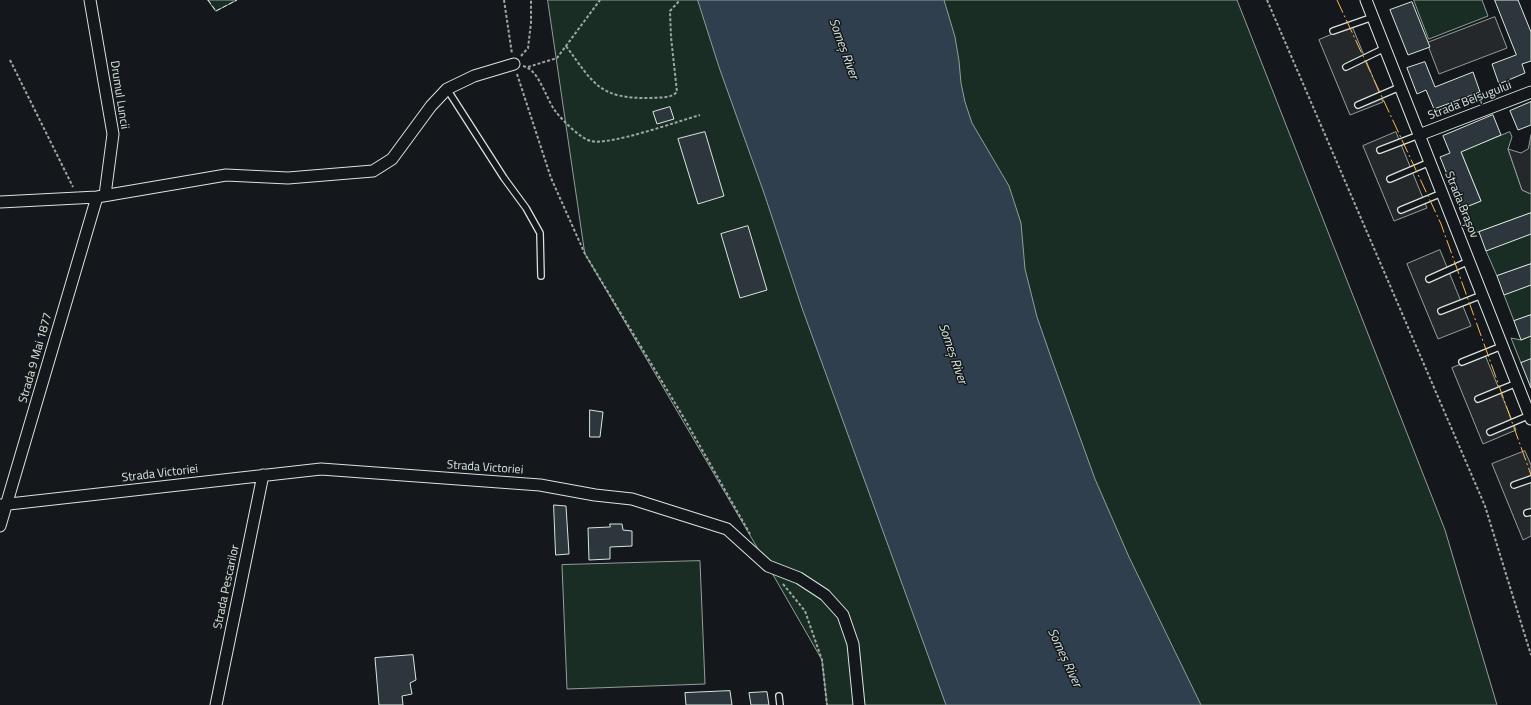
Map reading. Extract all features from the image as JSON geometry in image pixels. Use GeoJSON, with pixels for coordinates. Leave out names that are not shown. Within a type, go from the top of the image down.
{"type":"FeatureCollection","features":[{"type":"Feature","properties":{"kind":"street","name":"Drumul Luncii"},"geometry":{"type":"LineString","coordinates":[[90,0],[113,134],[101,196]]}},
{"type":"Feature","properties":{"kind":"street","name":"Strada Brașov"},"geometry":{"type":"LineString","coordinates":[[1366,0],[1530,417]]}},
{"type":"Feature","properties":{"kind":"street"},"geometry":{"type":"LineString","coordinates":[[0,202],[101,196],[226,175],[288,178],[373,171],[392,159],[431,106],[447,90],[474,76],[514,64]]}},
{"type":"Feature","properties":{"kind":"street","name":"Strada Belșugului"},"geometry":{"type":"LineString","coordinates":[[1419,135],[1531,92]]}},
{"type":"Feature","properties":{"kind":"street","name":"Strada 9 Mai 1877"},"geometry":{"type":"LineString","coordinates":[[0,526],[3,505],[101,196]]}},
{"type":"Feature","properties":{"kind":"street","name":"Strada Victoriei"},"geometry":{"type":"LineString","coordinates":[[3,505],[321,469],[540,485],[595,495],[632,499],[727,529],[768,566],[799,578],[825,595],[843,615],[854,644],[859,705]]}},
{"type":"Feature","properties":{"kind":"street","name":"Strada Pescarilor"},"geometry":{"type":"LineString","coordinates":[[216,705],[263,475]]}},
{"type":"Feature","properties":{"kind":"lane"},"geometry":{"type":"LineString","coordinates":[[1333,31],[1373,17]]}},
{"type":"Feature","properties":{"kind":"lane"},"geometry":{"type":"LineString","coordinates":[[1346,67],[1385,48]]}},
{"type":"Feature","properties":{"kind":"lane"},"geometry":{"type":"LineString","coordinates":[[1358,104],[1400,87]]}},
{"type":"Feature","properties":{"kind":"lane"},"geometry":{"type":"LineString","coordinates":[[447,90],[504,178],[526,208],[540,233],[541,276]]}},
{"type":"Feature","properties":{"kind":"lane"},"geometry":{"type":"LineString","coordinates":[[1380,150],[1419,135]]}},
{"type":"Feature","properties":{"kind":"lane"},"geometry":{"type":"LineString","coordinates":[[1390,179],[1430,162]]}},
{"type":"Feature","properties":{"kind":"lane"},"geometry":{"type":"LineString","coordinates":[[1401,210],[1442,193]]}},
{"type":"Feature","properties":{"kind":"lane"},"geometry":{"type":"LineString","coordinates":[[1429,279],[1469,261]]}},
{"type":"Feature","properties":{"kind":"lane"},"geometry":{"type":"LineString","coordinates":[[1442,311],[1482,295]]}},
{"type":"Feature","properties":{"kind":"lane"},"geometry":{"type":"LineString","coordinates":[[1462,362],[1502,346]]}},
{"type":"Feature","properties":{"kind":"lane"},"geometry":{"type":"LineString","coordinates":[[1478,399],[1517,383]]}},
{"type":"Feature","properties":{"kind":"lane"},"geometry":{"type":"LineString","coordinates":[[1490,432],[1530,417]]}},
{"type":"Feature","properties":{"kind":"lane"},"geometry":{"type":"LineString","coordinates":[[1514,485],[1531,479]]}},
{"type":"Feature","properties":{"kind":"lane"},"geometry":{"type":"LineString","coordinates":[[779,696],[780,705]]}},
{"type":"Feature","properties":{"kind":"path"},"geometry":{"type":"LineString","coordinates":[[504,0],[514,64],[551,178],[585,254],[684,418],[753,540]]}},
{"type":"Feature","properties":{"kind":"path"},"geometry":{"type":"LineString","coordinates":[[514,64],[528,48],[531,23],[531,0]]}},
{"type":"Feature","properties":{"kind":"path"},"geometry":{"type":"LineString","coordinates":[[514,64],[528,67],[557,58],[600,0]]}},
{"type":"Feature","properties":{"kind":"path"},"geometry":{"type":"LineString","coordinates":[[566,46],[588,76],[601,89],[615,95],[637,98],[666,97],[674,95],[677,92],[671,37],[670,11],[680,0]]}},
{"type":"Feature","properties":{"kind":"path"},"geometry":{"type":"LineString","coordinates":[[1267,0],[1485,506],[1531,655]]}},
{"type":"Feature","properties":{"kind":"path"},"geometry":{"type":"LineString","coordinates":[[10,60],[79,198]]}},
{"type":"Feature","properties":{"kind":"path"},"geometry":{"type":"LineString","coordinates":[[528,67],[537,77],[555,112],[578,134],[591,141],[602,142],[617,139],[700,115]]}},
{"type":"Feature","properties":{"kind":"path"},"geometry":{"type":"LineString","coordinates":[[782,583],[805,611],[822,660],[826,705]]}},
{"type":"Feature","properties":{"kind":"green space"},"geometry":{"type":"Polygon","coordinates":[[[208,0],[237,0],[216,11],[208,0]]]}},
{"type":"Feature","properties":{"kind":"green space"},"geometry":{"type":"Polygon","coordinates":[[[548,0],[1237,0],[1445,530],[1497,705],[827,705],[822,660],[585,254],[548,0]]]}},
{"type":"Feature","properties":{"kind":"green space"},"geometry":{"type":"Polygon","coordinates":[[[1414,0],[1482,0],[1488,16],[1429,39],[1414,0]]]}},
{"type":"Feature","properties":{"kind":"green space"},"geometry":{"type":"Polygon","coordinates":[[[1510,132],[1512,137],[1508,149],[1522,190],[1531,194],[1531,213],[1479,232],[1470,232],[1461,209],[1481,201],[1461,152],[1510,132]]]}},
{"type":"Feature","properties":{"kind":"green space"},"geometry":{"type":"Polygon","coordinates":[[[1531,234],[1531,264],[1497,276],[1486,251],[1531,234]]]}},
{"type":"Feature","properties":{"kind":"green space"},"geometry":{"type":"Polygon","coordinates":[[[1531,285],[1531,315],[1514,321],[1504,295],[1531,285]]]}},
{"type":"Feature","properties":{"kind":"green space"},"geometry":{"type":"Polygon","coordinates":[[[1531,336],[1531,359],[1521,363],[1511,338],[1521,340],[1531,336]]]}},
{"type":"Feature","properties":{"kind":"green space"},"geometry":{"type":"Polygon","coordinates":[[[700,561],[705,684],[567,689],[562,565],[700,561]]]}},
{"type":"Feature","properties":{"kind":"shaded area"},"geometry":{"type":"Polygon","coordinates":[[[1495,17],[1507,48],[1439,74],[1427,43],[1495,17]]]}},
{"type":"Feature","properties":{"kind":"shaded area"},"geometry":{"type":"Polygon","coordinates":[[[1352,26],[1383,102],[1350,115],[1319,40],[1352,26]]]}},
{"type":"Feature","properties":{"kind":"shaded area"},"geometry":{"type":"Polygon","coordinates":[[[1396,132],[1427,208],[1394,221],[1363,146],[1396,132]]]}},
{"type":"Feature","properties":{"kind":"shaded area"},"geometry":{"type":"Polygon","coordinates":[[[1531,135],[1531,194],[1522,190],[1508,149],[1521,153],[1528,149],[1531,135]]]}},
{"type":"Feature","properties":{"kind":"shaded area"},"geometry":{"type":"Polygon","coordinates":[[[1440,250],[1471,326],[1438,339],[1407,264],[1440,250]]]}},
{"type":"Feature","properties":{"kind":"shaded area"},"geometry":{"type":"Polygon","coordinates":[[[1485,355],[1516,430],[1483,444],[1452,368],[1485,355]]]}},
{"type":"Feature","properties":{"kind":"shaded area"},"geometry":{"type":"Polygon","coordinates":[[[1525,451],[1531,465],[1531,536],[1523,540],[1492,464],[1525,451]]]}},
{"type":"Feature","properties":{"kind":"water","name":"Someș River"},"geometry":{"type":"Polygon","coordinates":[[[698,0],[944,0],[955,37],[965,102],[972,123],[1009,186],[1021,223],[1025,269],[1037,317],[1095,479],[1129,557],[1201,705],[946,705],[802,308],[764,193],[719,67],[698,0]]]}},
{"type":"Feature","properties":{"kind":"building"},"geometry":{"type":"Polygon","coordinates":[[[1495,0],[1518,0],[1531,32],[1531,61],[1522,64],[1525,73],[1499,84],[1492,64],[1516,55],[1495,0]]]}},
{"type":"Feature","properties":{"kind":"building"},"geometry":{"type":"Polygon","coordinates":[[[1412,2],[1430,47],[1408,55],[1390,10],[1412,2]]]}},
{"type":"Feature","properties":{"kind":"building"},"geometry":{"type":"Polygon","coordinates":[[[1425,62],[1435,87],[1473,72],[1480,92],[1434,109],[1426,90],[1417,94],[1407,68],[1425,62]]]}},
{"type":"Feature","properties":{"kind":"building"},"geometry":{"type":"Polygon","coordinates":[[[1531,102],[1531,125],[1518,130],[1510,111],[1531,102]]]}},
{"type":"Feature","properties":{"kind":"building"},"geometry":{"type":"Polygon","coordinates":[[[670,107],[674,119],[657,124],[653,112],[670,107]]]}},
{"type":"Feature","properties":{"kind":"building"},"geometry":{"type":"Polygon","coordinates":[[[1493,115],[1501,135],[1461,152],[1481,201],[1461,209],[1440,157],[1450,153],[1443,136],[1493,115]]]}},
{"type":"Feature","properties":{"kind":"building"},"geometry":{"type":"Polygon","coordinates":[[[705,132],[724,196],[698,204],[678,139],[705,132]]]}},
{"type":"Feature","properties":{"kind":"building"},"geometry":{"type":"Polygon","coordinates":[[[1531,213],[1531,234],[1486,251],[1479,232],[1531,213]]]}},
{"type":"Feature","properties":{"kind":"building"},"geometry":{"type":"Polygon","coordinates":[[[748,226],[767,290],[740,298],[721,234],[748,226]]]}},
{"type":"Feature","properties":{"kind":"building"},"geometry":{"type":"Polygon","coordinates":[[[1531,264],[1531,285],[1504,295],[1497,276],[1531,264]]]}},
{"type":"Feature","properties":{"kind":"building"},"geometry":{"type":"Polygon","coordinates":[[[1531,315],[1531,336],[1521,340],[1514,321],[1531,315]]]}},
{"type":"Feature","properties":{"kind":"building"},"geometry":{"type":"Polygon","coordinates":[[[1531,359],[1531,388],[1521,363],[1531,359]]]}},
{"type":"Feature","properties":{"kind":"building"},"geometry":{"type":"Polygon","coordinates":[[[590,410],[603,412],[600,437],[590,437],[590,410]]]}},
{"type":"Feature","properties":{"kind":"building"},"geometry":{"type":"Polygon","coordinates":[[[554,505],[566,506],[569,554],[556,555],[554,505]]]}},
{"type":"Feature","properties":{"kind":"building"},"geometry":{"type":"Polygon","coordinates":[[[610,524],[622,524],[623,530],[632,531],[632,546],[610,547],[610,559],[589,560],[588,528],[610,527],[610,524]]]}},
{"type":"Feature","properties":{"kind":"building"},"geometry":{"type":"Polygon","coordinates":[[[413,655],[416,680],[410,683],[412,694],[402,696],[403,705],[379,705],[375,658],[413,655]]]}},
{"type":"Feature","properties":{"kind":"building"},"geometry":{"type":"Polygon","coordinates":[[[730,691],[732,705],[686,705],[685,693],[730,691]]]}},
{"type":"Feature","properties":{"kind":"building"},"geometry":{"type":"Polygon","coordinates":[[[767,692],[769,705],[751,705],[749,693],[767,692]]]}},
{"type":"Feature","properties":{"kind":"fence"},"geometry":{"type":"LineString","coordinates":[[208,0],[216,11],[237,0]]}},
{"type":"Feature","properties":{"kind":"power"},"geometry":{"type":"LineString","coordinates":[[1337,0],[1441,224],[1531,475]]}}]}
